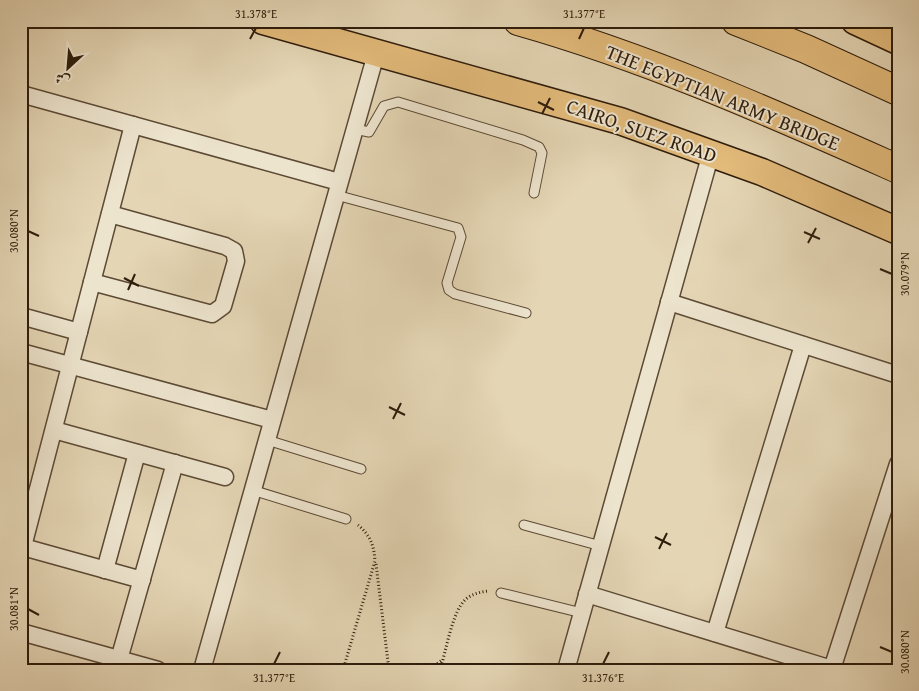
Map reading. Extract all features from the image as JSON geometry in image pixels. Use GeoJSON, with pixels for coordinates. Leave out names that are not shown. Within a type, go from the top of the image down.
{"type":"FeatureCollection","features":[{"type":"Feature","properties":{"kind":"highway","name":"THE EGYPTIAN ARMY BRIDGE"},"geometry":{"type":"LineString","coordinates":[[518,21],[652,65],[776,115],[898,169]]}},
{"type":"Feature","properties":{"kind":"highway"},"geometry":{"type":"LineString","coordinates":[[736,21],[898,90]]}},
{"type":"Feature","properties":{"kind":"main road","name":"CAIRO, SUEZ ROAD"},"geometry":{"type":"LineString","coordinates":[[263,21],[376,54],[574,106],[711,152],[813,193],[898,231]]}},
{"type":"Feature","properties":{"kind":"main road"},"geometry":{"type":"LineString","coordinates":[[855,21],[898,41]]}},
{"type":"Feature","properties":{"kind":"street"},"geometry":{"type":"LineString","coordinates":[[202,670],[376,54]]}},
{"type":"Feature","properties":{"kind":"street"},"geometry":{"type":"LineString","coordinates":[[21,94],[133,125],[338,188]]}},
{"type":"Feature","properties":{"kind":"street"},"geometry":{"type":"LineString","coordinates":[[133,125],[22,550],[142,580]]}},
{"type":"Feature","properties":{"kind":"street"},"geometry":{"type":"LineString","coordinates":[[566,670],[711,152]]}},
{"type":"Feature","properties":{"kind":"street"},"geometry":{"type":"LineString","coordinates":[[92,282],[212,314],[223,306],[236,261],[234,252],[225,246],[110,214]]}},
{"type":"Feature","properties":{"kind":"street"},"geometry":{"type":"LineString","coordinates":[[669,302],[898,375]]}},
{"type":"Feature","properties":{"kind":"street"},"geometry":{"type":"LineString","coordinates":[[21,316],[79,332]]}},
{"type":"Feature","properties":{"kind":"street"},"geometry":{"type":"LineString","coordinates":[[715,633],[803,345]]}},
{"type":"Feature","properties":{"kind":"street"},"geometry":{"type":"LineString","coordinates":[[21,352],[272,420]]}},
{"type":"Feature","properties":{"kind":"street"},"geometry":{"type":"LineString","coordinates":[[54,430],[225,477]]}},
{"type":"Feature","properties":{"kind":"street"},"geometry":{"type":"LineString","coordinates":[[105,570],[137,453]]}},
{"type":"Feature","properties":{"kind":"street"},"geometry":{"type":"LineString","coordinates":[[117,665],[174,463]]}},
{"type":"Feature","properties":{"kind":"street"},"geometry":{"type":"LineString","coordinates":[[587,594],[834,669],[898,464]]}},
{"type":"Feature","properties":{"kind":"street"},"geometry":{"type":"LineString","coordinates":[[21,632],[117,665],[158,670]]}},
{"type":"Feature","properties":{"kind":"lane"},"geometry":{"type":"LineString","coordinates":[[355,129],[369,132],[384,106],[398,102],[523,140],[539,147],[542,153],[534,192]]}},
{"type":"Feature","properties":{"kind":"lane"},"geometry":{"type":"LineString","coordinates":[[338,188],[458,228],[461,237],[447,283],[449,290],[455,294],[526,314]]}},
{"type":"Feature","properties":{"kind":"lane"},"geometry":{"type":"LineString","coordinates":[[267,440],[361,468]]}},
{"type":"Feature","properties":{"kind":"lane"},"geometry":{"type":"LineString","coordinates":[[252,490],[346,519]]}},
{"type":"Feature","properties":{"kind":"lane"},"geometry":{"type":"LineString","coordinates":[[524,525],[600,546]]}},
{"type":"Feature","properties":{"kind":"lane"},"geometry":{"type":"LineString","coordinates":[[502,593],[582,613]]}},
{"type":"Feature","properties":{"kind":"path"},"geometry":{"type":"LineString","coordinates":[[346,519],[359,525],[368,535],[374,548],[389,670]]}},
{"type":"Feature","properties":{"kind":"path"},"geometry":{"type":"LineString","coordinates":[[343,670],[375,561]]}},
{"type":"Feature","properties":{"kind":"path"},"geometry":{"type":"LineString","coordinates":[[440,670],[458,609],[466,599],[477,593],[489,591],[502,593]]}},
{"type":"Feature","properties":{"kind":"path"},"geometry":{"type":"LineString","coordinates":[[429,670],[444,658]]}}]}
